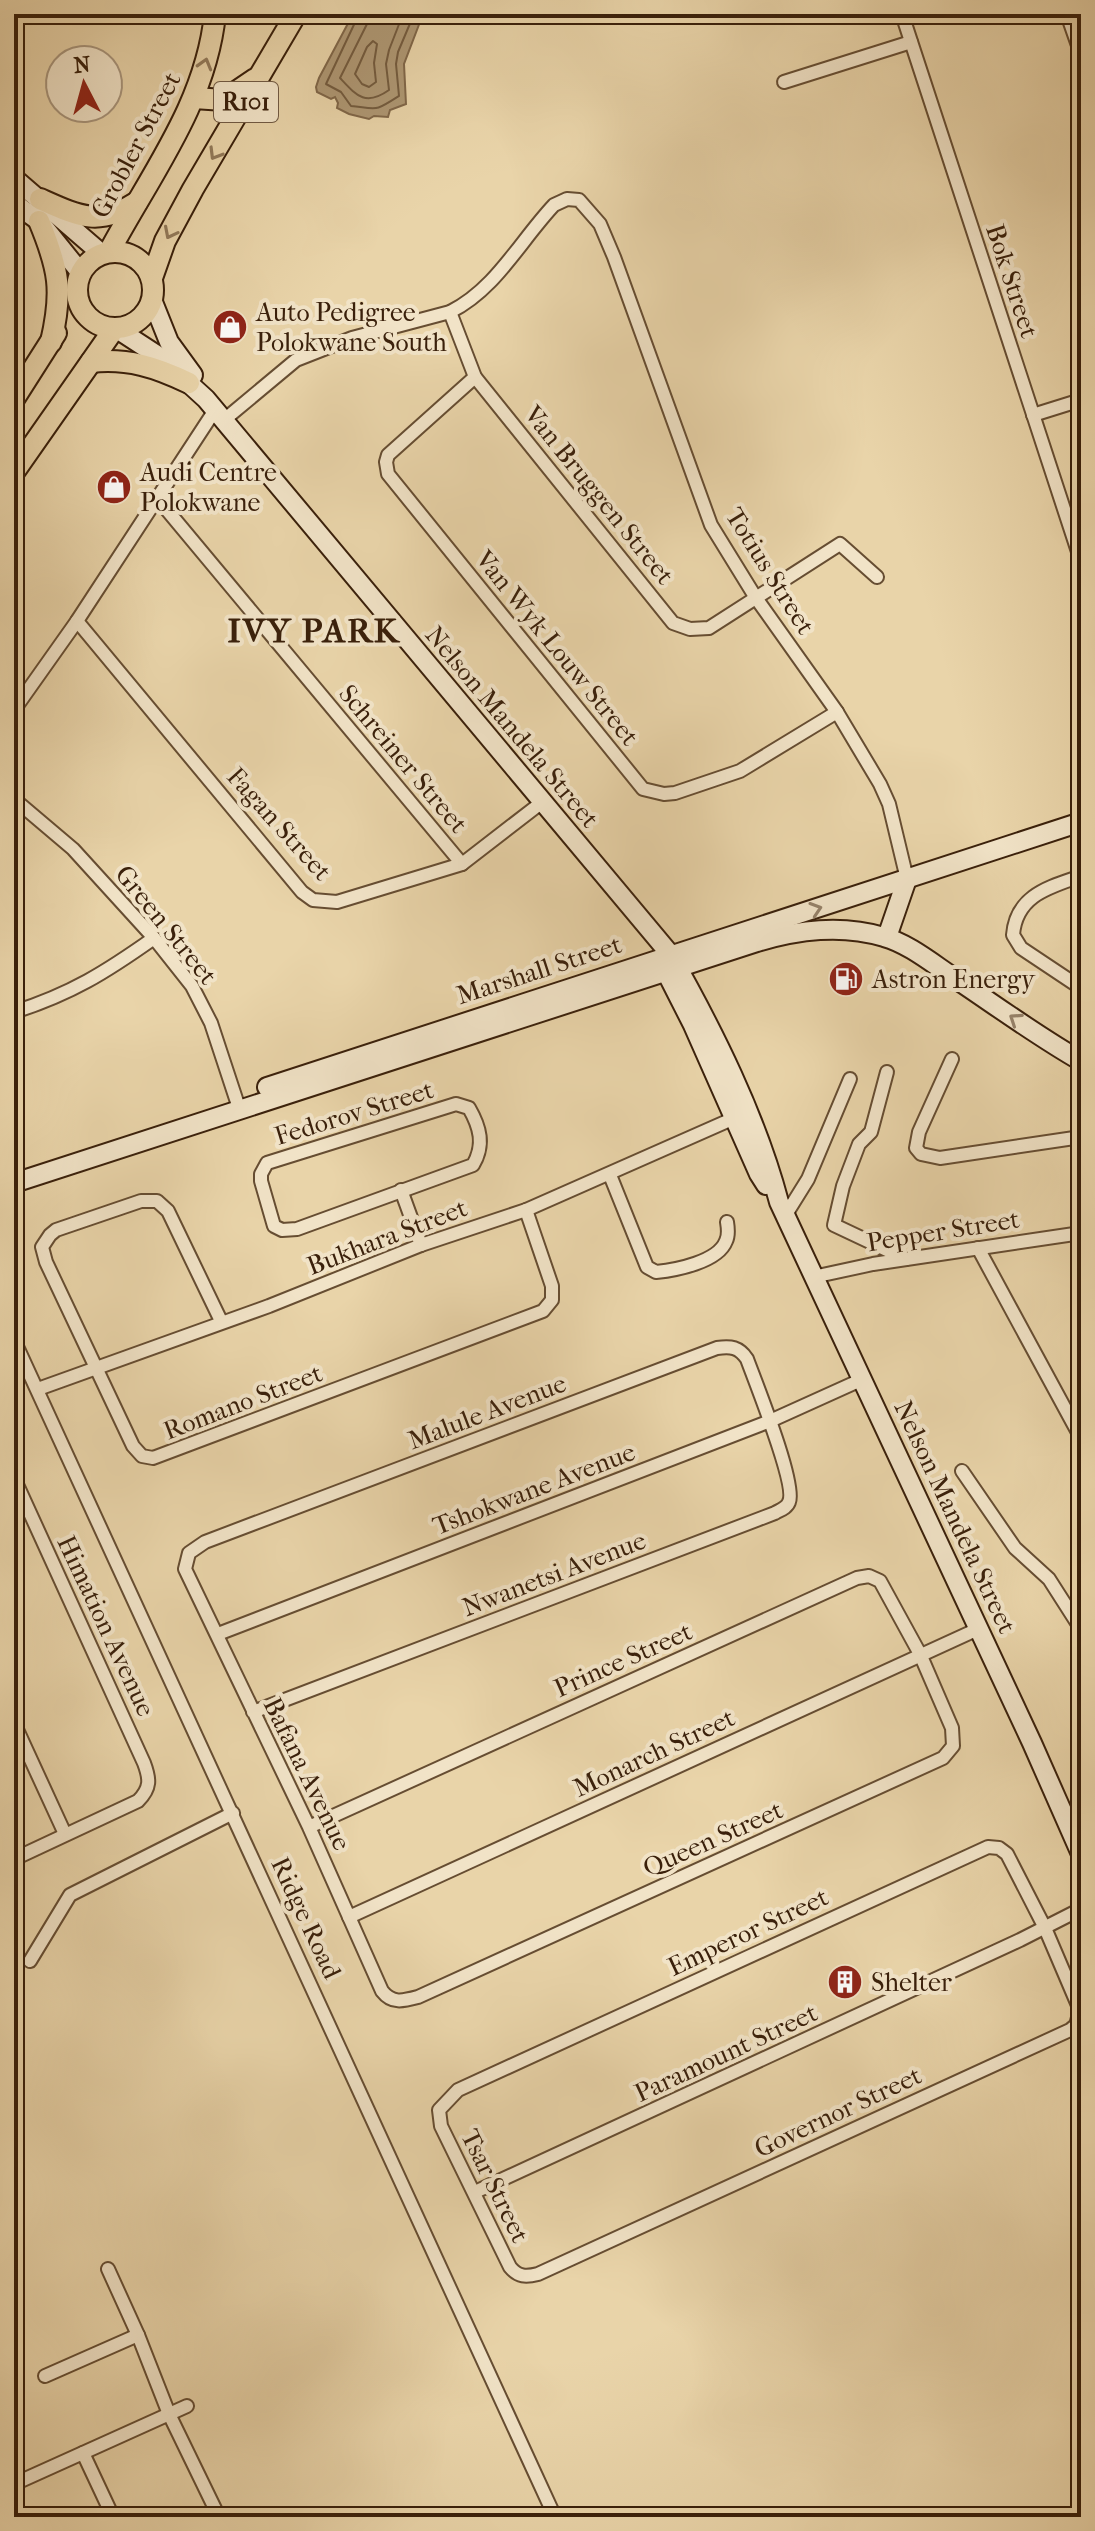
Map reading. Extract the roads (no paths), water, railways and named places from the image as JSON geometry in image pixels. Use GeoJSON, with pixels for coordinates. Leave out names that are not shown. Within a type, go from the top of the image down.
{"type":"FeatureCollection","features":[{"type":"Feature","properties":{"kind":"main road","name":"Grobler Street"},"geometry":{"type":"LineString","coordinates":[[105,253],[138,202],[194,98],[205,65],[215,14]]}},
{"type":"Feature","properties":{"kind":"main road","name":"R101"},"geometry":{"type":"LineString","coordinates":[[153,302],[152,278],[165,241],[296,14]]}},
{"type":"Feature","properties":{"kind":"main road"},"geometry":{"type":"LineString","coordinates":[[194,98],[217,100],[231,97],[264,71]]}},
{"type":"Feature","properties":{"kind":"main road"},"geometry":{"type":"LineString","coordinates":[[40,199],[74,214],[103,217],[117,215],[138,202]]}},
{"type":"Feature","properties":{"kind":"main road"},"geometry":{"type":"LineString","coordinates":[[39,221],[58,282],[57,315],[51,342]]}},
{"type":"Feature","properties":{"kind":"main road"},"geometry":{"type":"LineString","coordinates":[[105,253],[132,256],[141,261],[152,278]]}},
{"type":"Feature","properties":{"kind":"main road","name":"R101"},"geometry":{"type":"LineString","coordinates":[[81,273],[86,265],[105,253]]}},
{"type":"Feature","properties":{"kind":"main road"},"geometry":{"type":"LineString","coordinates":[[81,273],[77,286],[78,300],[87,317],[95,323],[116,329],[135,323],[143,318],[153,302]]}},
{"type":"Feature","properties":{"kind":"main road"},"geometry":{"type":"LineString","coordinates":[[14,399],[78,300]]}},
{"type":"Feature","properties":{"kind":"main road"},"geometry":{"type":"LineString","coordinates":[[14,472],[116,329]]}},
{"type":"Feature","properties":{"kind":"main road"},"geometry":{"type":"LineString","coordinates":[[91,362],[108,360],[145,365],[189,383]]}},
{"type":"Feature","properties":{"kind":"street","name":"Bok Street"},"geometry":{"type":"LineString","coordinates":[[902,14],[1081,561]]}},
{"type":"Feature","properties":{"kind":"street"},"geometry":{"type":"LineString","coordinates":[[1067,14],[1081,54]]}},
{"type":"Feature","properties":{"kind":"street"},"geometry":{"type":"LineString","coordinates":[[784,82],[911,42]]}},
{"type":"Feature","properties":{"kind":"street"},"geometry":{"type":"LineString","coordinates":[[14,178],[105,253]]}},
{"type":"Feature","properties":{"kind":"street","name":"Totius Street"},"geometry":{"type":"LineString","coordinates":[[450,312],[485,289],[554,205],[573,198],[585,205],[600,224],[711,525],[756,598],[837,712],[885,794],[907,879]]}},
{"type":"Feature","properties":{"kind":"street"},"geometry":{"type":"LineString","coordinates":[[14,203],[39,221],[81,273]]}},
{"type":"Feature","properties":{"kind":"street","name":"Nelson Mandela Street"},"geometry":{"type":"LineString","coordinates":[[153,302],[169,342],[215,409]]}},
{"type":"Feature","properties":{"kind":"street"},"geometry":{"type":"LineString","coordinates":[[14,710],[77,621],[215,409],[296,360],[352,338],[450,312]]}},
{"type":"Feature","properties":{"kind":"street","name":"Van Bruggen Street"},"geometry":{"type":"LineString","coordinates":[[450,312],[475,377],[673,623],[690,629],[709,628],[840,544],[877,577]]}},
{"type":"Feature","properties":{"kind":"street","name":"Nelson Mandela Street"},"geometry":{"type":"LineString","coordinates":[[116,329],[160,357],[215,409],[666,959],[740,1116],[771,1170],[782,1209],[1081,1854]]}},
{"type":"Feature","properties":{"kind":"street","name":"Van Wyk Louw Street"},"geometry":{"type":"LineString","coordinates":[[475,377],[388,455],[388,474],[643,789],[675,793],[740,771],[837,712]]}},
{"type":"Feature","properties":{"kind":"street"},"geometry":{"type":"LineString","coordinates":[[1033,415],[1081,400]]}},
{"type":"Feature","properties":{"kind":"street","name":"Schreiner Street"},"geometry":{"type":"LineString","coordinates":[[157,498],[462,864]]}},
{"type":"Feature","properties":{"kind":"street","name":"Fagan Street"},"geometry":{"type":"LineString","coordinates":[[77,621],[302,892],[313,900],[337,902],[462,864],[541,803]]}},
{"type":"Feature","properties":{"kind":"street","name":"Green Street"},"geometry":{"type":"LineString","coordinates":[[14,799],[73,849],[154,938],[192,986],[206,1009],[238,1103]]}},
{"type":"Feature","properties":{"kind":"street","name":"Marshall Street"},"geometry":{"type":"LineString","coordinates":[[14,1183],[238,1103],[1081,822]]}},
{"type":"Feature","properties":{"kind":"street"},"geometry":{"type":"LineString","coordinates":[[1081,876],[1036,893],[1017,919],[1013,935],[1021,948],[1081,988]]}},
{"type":"Feature","properties":{"kind":"street"},"geometry":{"type":"LineString","coordinates":[[887,937],[907,879]]}},
{"type":"Feature","properties":{"kind":"street"},"geometry":{"type":"LineString","coordinates":[[666,959],[785,934],[825,929],[887,937],[934,964],[1081,1061]]}},
{"type":"Feature","properties":{"kind":"street"},"geometry":{"type":"LineString","coordinates":[[14,1012],[87,983],[154,938]]}},
{"type":"Feature","properties":{"kind":"street"},"geometry":{"type":"LineString","coordinates":[[952,1059],[919,1132],[916,1148],[921,1154],[940,1158],[1081,1137]]}},
{"type":"Feature","properties":{"kind":"street"},"geometry":{"type":"LineString","coordinates":[[887,1072],[871,1132],[859,1144],[843,1186],[834,1225],[906,1259]]}},
{"type":"Feature","properties":{"kind":"street"},"geometry":{"type":"LineString","coordinates":[[782,1209],[808,1179],[850,1079]]}},
{"type":"Feature","properties":{"kind":"street","name":"Marshall Street"},"geometry":{"type":"LineString","coordinates":[[14,1171],[238,1103]]}},
{"type":"Feature","properties":{"kind":"street","name":"Fedorov Street"},"geometry":{"type":"LineString","coordinates":[[456,1104],[469,1108],[482,1143],[473,1165],[401,1190],[288,1230],[274,1226],[261,1174],[267,1163],[456,1104]]}},
{"type":"Feature","properties":{"kind":"street","name":"Bukhara Street"},"geometry":{"type":"LineString","coordinates":[[38,1389],[269,1306],[421,1245],[526,1210],[740,1116]]}},
{"type":"Feature","properties":{"kind":"street"},"geometry":{"type":"LineString","coordinates":[[610,1175],[647,1267],[656,1272],[706,1259],[721,1250],[726,1241],[727,1222]]}},
{"type":"Feature","properties":{"kind":"street"},"geometry":{"type":"LineString","coordinates":[[401,1190],[421,1245]]}},
{"type":"Feature","properties":{"kind":"street","name":"Romano Street"},"geometry":{"type":"LineString","coordinates":[[221,1321],[168,1211],[157,1201],[141,1201],[56,1230],[46,1240],[42,1254],[96,1369],[137,1452],[153,1458],[543,1311],[552,1300],[552,1286],[526,1210]]}},
{"type":"Feature","properties":{"kind":"street","name":"Pepper Street"},"geometry":{"type":"LineString","coordinates":[[813,1277],[873,1264],[1081,1233]]}},
{"type":"Feature","properties":{"kind":"street"},"geometry":{"type":"LineString","coordinates":[[978,1248],[1081,1438]]}},
{"type":"Feature","properties":{"kind":"street","name":"Ridge Road"},"geometry":{"type":"LineString","coordinates":[[14,1340],[555,2517]]}},
{"type":"Feature","properties":{"kind":"street","name":"Malule Avenue"},"geometry":{"type":"LineString","coordinates":[[185,1561],[189,1553],[205,1542],[717,1348],[729,1346],[741,1350],[770,1421]]}},
{"type":"Feature","properties":{"kind":"street","name":"Tshokwane Avenue"},"geometry":{"type":"LineString","coordinates":[[218,1634],[770,1421],[863,1379]]}},
{"type":"Feature","properties":{"kind":"street","name":"Nwanetsi Avenue"},"geometry":{"type":"LineString","coordinates":[[253,1712],[775,1513],[787,1506],[790,1493],[770,1421]]}},
{"type":"Feature","properties":{"kind":"street"},"geometry":{"type":"LineString","coordinates":[[962,1471],[1015,1548],[1049,1579],[1081,1629]]}},
{"type":"Feature","properties":{"kind":"street","name":"Himation Avenue"},"geometry":{"type":"LineString","coordinates":[[14,1478],[144,1763],[149,1783],[138,1801],[65,1834]]}},
{"type":"Feature","properties":{"kind":"street","name":"Bafana Avenue"},"geometry":{"type":"LineString","coordinates":[[185,1561],[188,1575],[309,1827],[382,1991],[388,1999],[395,2001]]}},
{"type":"Feature","properties":{"kind":"street","name":"Prince Street"},"geometry":{"type":"LineString","coordinates":[[309,1827],[857,1578],[869,1576],[880,1581],[920,1654]]}},
{"type":"Feature","properties":{"kind":"street","name":"Monarch Street"},"geometry":{"type":"LineString","coordinates":[[349,1917],[978,1629]]}},
{"type":"Feature","properties":{"kind":"street","name":"Queen Street"},"geometry":{"type":"LineString","coordinates":[[395,2001],[418,1997],[943,1758],[953,1746],[952,1728],[920,1654]]}},
{"type":"Feature","properties":{"kind":"street"},"geometry":{"type":"LineString","coordinates":[[14,1723],[65,1834],[14,1859]]}},
{"type":"Feature","properties":{"kind":"street"},"geometry":{"type":"LineString","coordinates":[[30,1961],[70,1895],[233,1813]]}},
{"type":"Feature","properties":{"kind":"street","name":"Emperor Street"},"geometry":{"type":"LineString","coordinates":[[439,2110],[458,2090],[988,1847],[999,1848],[1007,1854],[1045,1928]]}},
{"type":"Feature","properties":{"kind":"street","name":"Paramount Street"},"geometry":{"type":"LineString","coordinates":[[475,2192],[1081,1909]]}},
{"type":"Feature","properties":{"kind":"street","name":"Governor Street"},"geometry":{"type":"LineString","coordinates":[[521,2276],[538,2274],[1070,2030],[1076,2025],[1080,2010],[1045,1928]]}},
{"type":"Feature","properties":{"kind":"street","name":"Tsar Street"},"geometry":{"type":"LineString","coordinates":[[439,2110],[441,2126],[510,2267],[521,2276]]}},
{"type":"Feature","properties":{"kind":"street"},"geometry":{"type":"LineString","coordinates":[[108,2269],[169,2414],[219,2517]]}},
{"type":"Feature","properties":{"kind":"street"},"geometry":{"type":"LineString","coordinates":[[45,2376],[138,2335]]}},
{"type":"Feature","properties":{"kind":"street"},"geometry":{"type":"LineString","coordinates":[[14,2484],[187,2406]]}},
{"type":"Feature","properties":{"kind":"street"},"geometry":{"type":"LineString","coordinates":[[83,2453],[113,2517]]}},
{"type":"Feature","properties":{"kind":"water"},"geometry":{"type":"Polygon","coordinates":[[[353,14],[423,14],[404,64],[406,104],[390,110],[388,117],[374,116],[369,119],[349,114],[337,108],[335,97],[331,99],[317,92],[319,78],[353,14]]]}},
{"type":"Feature","properties":{"kind":"place","name":"Auto Pedigree Polokwane South"},"geometry":{"type":"Point","coordinates":[230,327]}},
{"type":"Feature","properties":{"kind":"place","name":"Audi Centre Polokwane"},"geometry":{"type":"Point","coordinates":[114,487]}},
{"type":"Feature","properties":{"kind":"place","name":"Astron Energy"},"geometry":{"type":"Point","coordinates":[846,979]}},
{"type":"Feature","properties":{"kind":"place","name":"Shelter"},"geometry":{"type":"Point","coordinates":[845,1982]}},
{"type":"Feature","properties":{"kind":"district","name":"IVY PARK"},"geometry":{"type":"Point","coordinates":[314,631]}}]}
